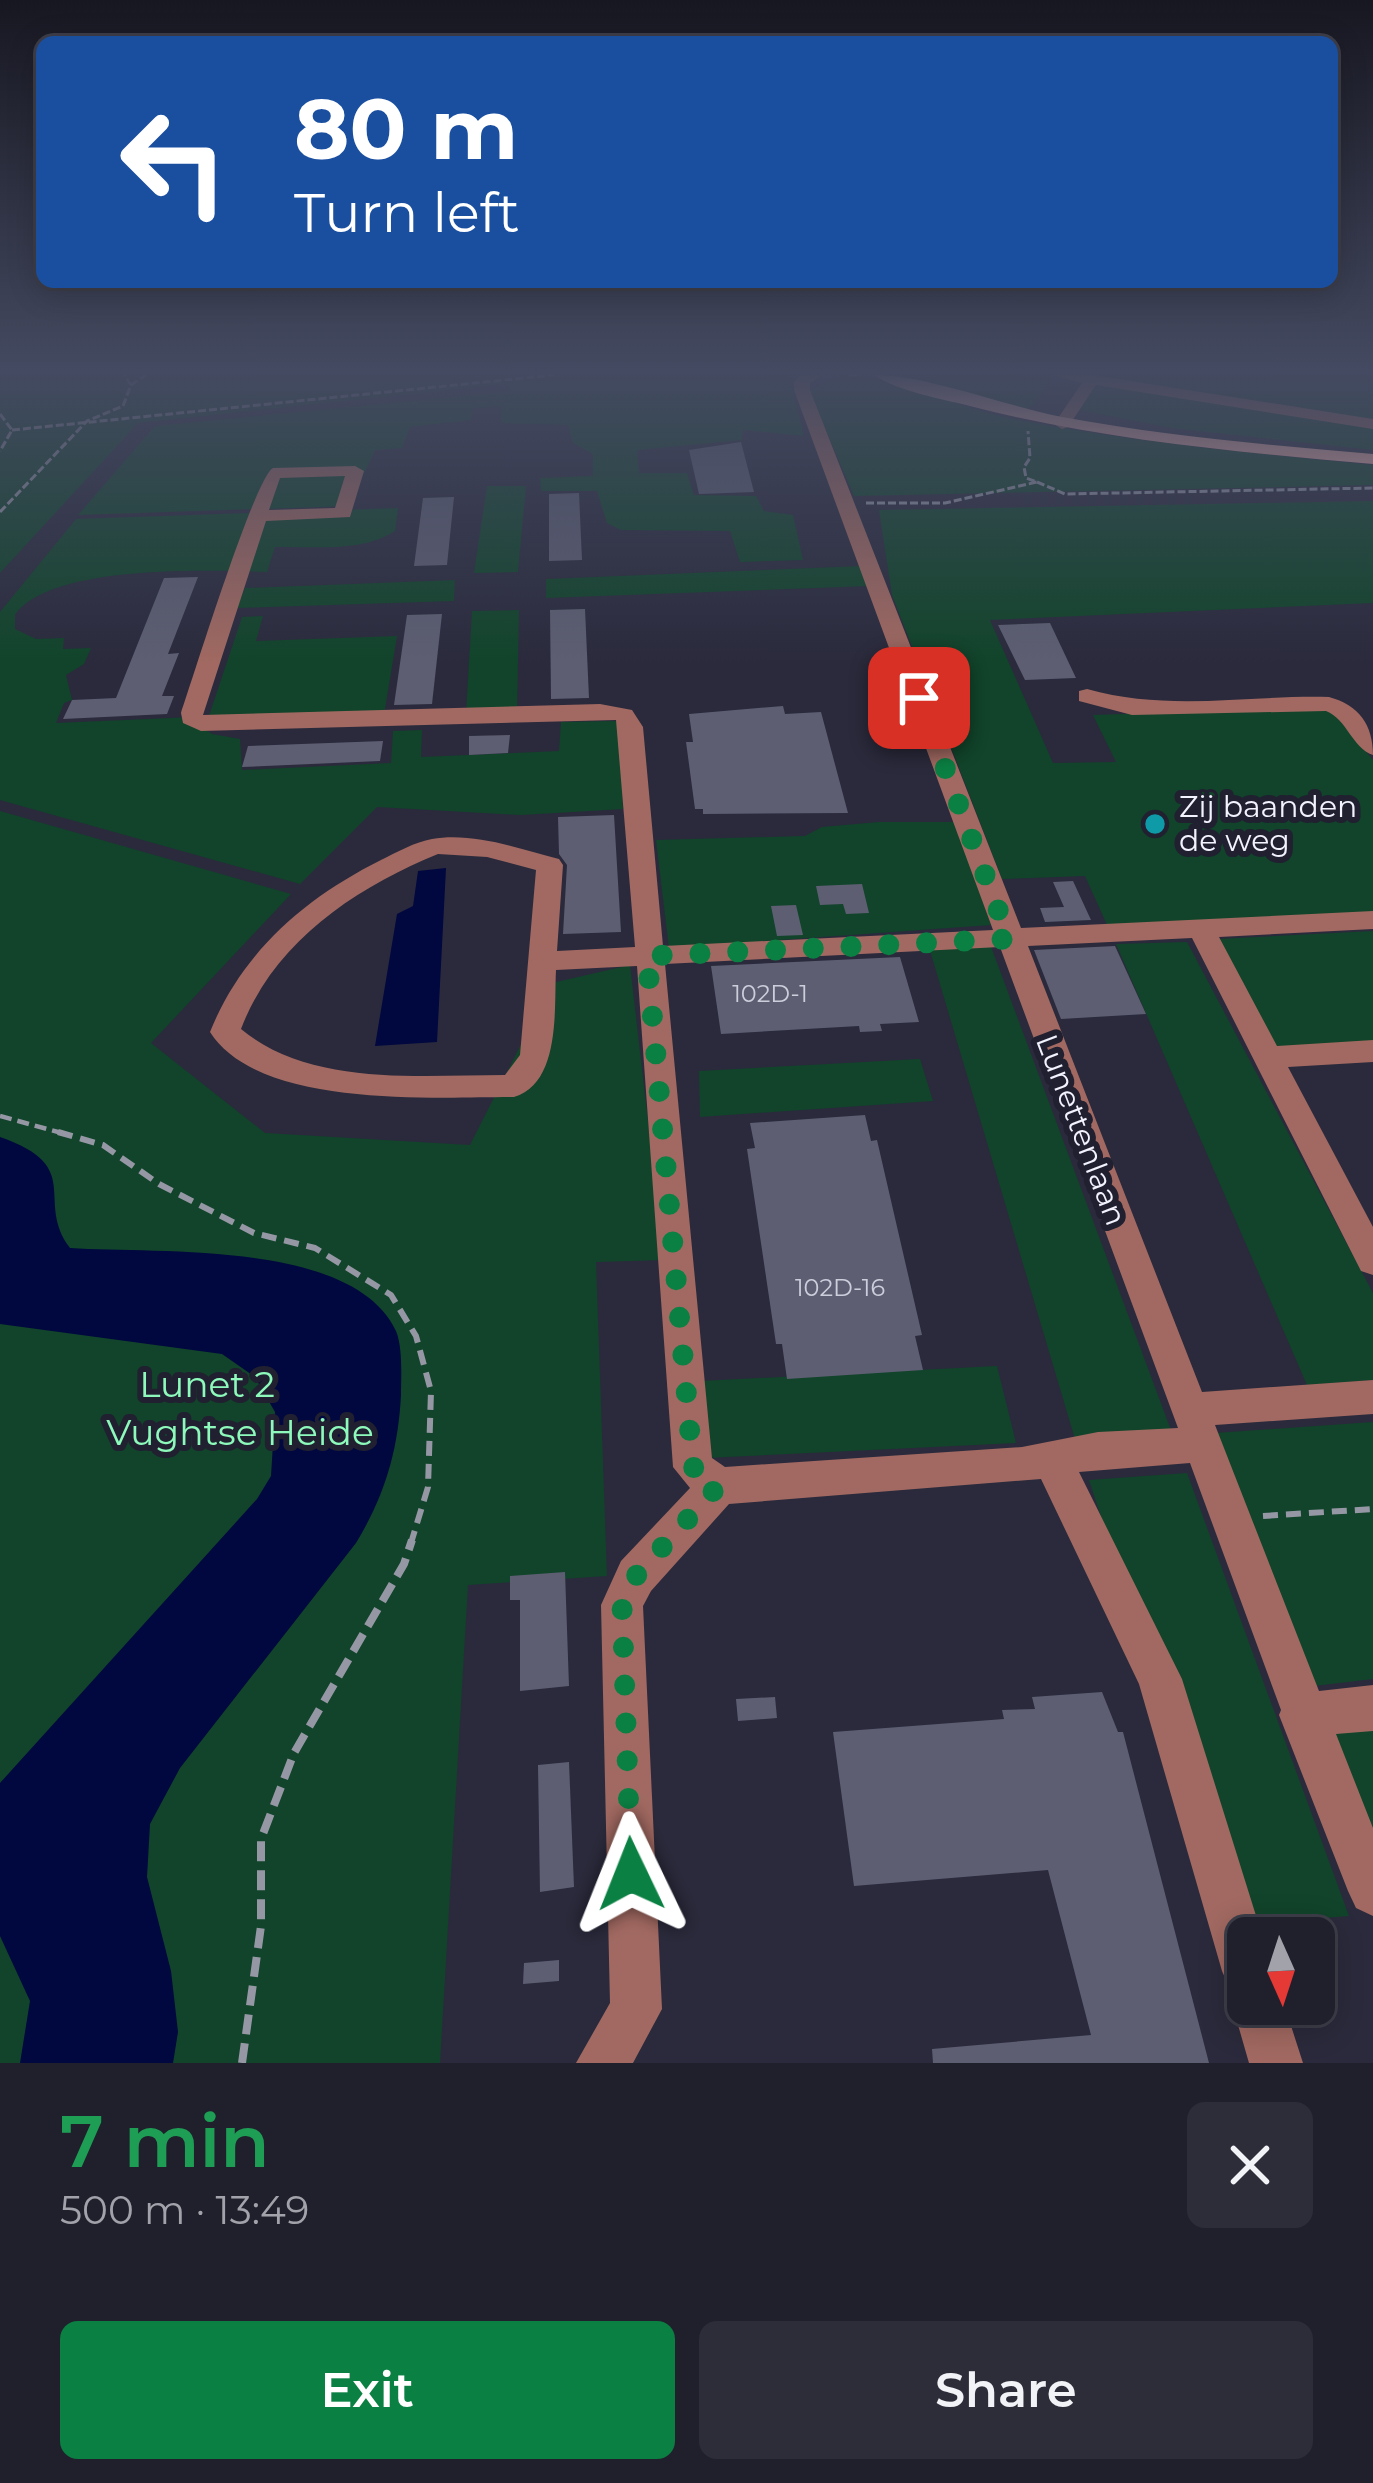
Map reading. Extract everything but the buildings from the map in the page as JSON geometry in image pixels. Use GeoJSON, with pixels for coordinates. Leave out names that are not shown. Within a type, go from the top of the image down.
{"type":"FeatureCollection","features":[{"type":"Feature","properties":{"kind":"street"},"geometry":{"type":"LineString","coordinates":[[344,471],[273,473],[191,718],[216,726],[600,711],[624,716],[631,727],[693,1467],[718,1486],[1052,1460],[1194,1427],[1373,1396]]}},
{"type":"Feature","properties":{"kind":"street"},"geometry":{"type":"LineString","coordinates":[[264,501],[343,513],[355,471]]}},
{"type":"Feature","properties":{"kind":"street","name":"Lunettenlaan"},"geometry":{"type":"LineString","coordinates":[[832,471],[1227,1518],[1373,1891]]}},
{"type":"Feature","properties":{"kind":"street"},"geometry":{"type":"LineString","coordinates":[[1087,696],[1116,709],[1306,702],[1344,710],[1373,748]]}},
{"type":"Feature","properties":{"kind":"street"},"geometry":{"type":"LineString","coordinates":[[435,846],[488,850],[550,865],[545,961],[535,1057],[514,1086],[308,1076],[241,1051],[225,1032],[231,1012],[257,976],[315,910],[390,862],[435,846]]}},
{"type":"Feature","properties":{"kind":"street"},"geometry":{"type":"LineString","coordinates":[[545,961],[1373,920]]}},
{"type":"Feature","properties":{"kind":"street"},"geometry":{"type":"LineString","coordinates":[[1201,929],[1373,1261]]}},
{"type":"Feature","properties":{"kind":"street"},"geometry":{"type":"LineString","coordinates":[[1268,1058],[1373,1051]]}},
{"type":"Feature","properties":{"kind":"street"},"geometry":{"type":"LineString","coordinates":[[1052,1460],[1160,1679],[1232,1917]]}},
{"type":"Feature","properties":{"kind":"street"},"geometry":{"type":"LineString","coordinates":[[603,2063],[636,2009],[622,1605],[636,1576],[718,1486]]}},
{"type":"Feature","properties":{"kind":"street"},"geometry":{"type":"LineString","coordinates":[[1303,1715],[1373,1708]]}},
{"type":"Feature","properties":{"kind":"street"},"geometry":{"type":"LineString","coordinates":[[1264,2025],[1276,2063]]}},
{"type":"Feature","properties":{"kind":"path"},"geometry":{"type":"LineString","coordinates":[[0,512],[39,471]]}},
{"type":"Feature","properties":{"kind":"path"},"geometry":{"type":"LineString","coordinates":[[1025,471],[1026,478],[1065,494],[1373,488]]}},
{"type":"Feature","properties":{"kind":"path"},"geometry":{"type":"LineString","coordinates":[[843,500],[945,503],[1036,482]]}},
{"type":"Feature","properties":{"kind":"path"},"geometry":{"type":"LineString","coordinates":[[0,497],[8,503]]}},
{"type":"Feature","properties":{"kind":"path"},"geometry":{"type":"LineString","coordinates":[[0,1116],[103,1145],[159,1184],[254,1233],[315,1248],[391,1295],[416,1336],[431,1391],[428,1487],[404,1564],[294,1753],[260,1839],[261,1926],[242,2063]]}},
{"type":"Feature","properties":{"kind":"path"},"geometry":{"type":"LineString","coordinates":[[1227,1518],[1373,1509]]}},
{"type":"Feature","properties":{"kind":"green space"},"geometry":{"type":"Polygon","coordinates":[[[0,471],[94,471],[0,573],[0,471]]]}},
{"type":"Feature","properties":{"kind":"green space"},"geometry":{"type":"Polygon","coordinates":[[[116,471],[365,471],[349,506],[78,515],[116,471]]]}},
{"type":"Feature","properties":{"kind":"green space"},"geometry":{"type":"Polygon","coordinates":[[[593,471],[687,473],[694,495],[756,496],[764,511],[793,515],[803,560],[740,562],[730,531],[621,530],[607,523],[597,491],[541,491],[540,478],[593,476],[593,471]]]}},
{"type":"Feature","properties":{"kind":"green space"},"geometry":{"type":"Polygon","coordinates":[[[844,471],[1373,471],[1373,485],[854,496],[844,471]]]}},
{"type":"Feature","properties":{"kind":"green space"},"geometry":{"type":"Polygon","coordinates":[[[487,486],[526,486],[518,572],[474,573],[487,486]]]}},
{"type":"Feature","properties":{"kind":"green space"},"geometry":{"type":"Polygon","coordinates":[[[1373,501],[1373,603],[990,620],[1053,763],[1116,762],[1093,715],[1329,707],[1373,760],[1373,914],[1108,927],[1085,876],[1002,879],[892,595],[879,510],[1373,501]]]}},
{"type":"Feature","properties":{"kind":"green space"},"geometry":{"type":"Polygon","coordinates":[[[398,508],[395,531],[382,538],[337,547],[275,547],[267,572],[95,578],[33,598],[15,615],[15,629],[36,639],[64,638],[63,649],[91,648],[84,664],[66,675],[72,700],[64,703],[56,723],[194,717],[195,723],[212,734],[240,739],[242,770],[391,763],[393,731],[422,730],[421,757],[559,751],[561,722],[619,721],[623,809],[521,815],[377,807],[300,884],[0,800],[0,612],[76,519],[398,508]]]}},
{"type":"Feature","properties":{"kind":"green space"},"geometry":{"type":"Polygon","coordinates":[[[862,566],[869,586],[546,598],[546,579],[862,566]]]}},
{"type":"Feature","properties":{"kind":"green space"},"geometry":{"type":"Polygon","coordinates":[[[455,580],[454,601],[237,608],[245,588],[455,580]]]}},
{"type":"Feature","properties":{"kind":"green space"},"geometry":{"type":"Polygon","coordinates":[[[519,610],[517,713],[466,713],[472,611],[519,610]]]}},
{"type":"Feature","properties":{"kind":"green space"},"geometry":{"type":"Polygon","coordinates":[[[263,616],[256,641],[397,636],[383,721],[209,716],[242,617],[263,616]]]}},
{"type":"Feature","properties":{"kind":"green space","name":"Vughtse Heide"},"geometry":{"type":"Polygon","coordinates":[[[0,811],[291,894],[151,1043],[265,1133],[470,1145],[552,983],[630,965],[664,1260],[596,1262],[607,1576],[468,1585],[440,2063],[0,2063],[0,811]]]}},
{"type":"Feature","properties":{"kind":"green space"},"geometry":{"type":"Polygon","coordinates":[[[956,822],[991,925],[669,948],[656,840],[805,836],[822,827],[956,822]]]}},
{"type":"Feature","properties":{"kind":"green space"},"geometry":{"type":"Polygon","coordinates":[[[1373,931],[1373,1045],[1274,1051],[1218,939],[1373,931]]]}},
{"type":"Feature","properties":{"kind":"green space"},"geometry":{"type":"Polygon","coordinates":[[[1187,942],[1373,1293],[1373,1380],[1307,1385],[1116,944],[1187,942]]]}},
{"type":"Feature","properties":{"kind":"green space"},"geometry":{"type":"Polygon","coordinates":[[[990,944],[1172,1433],[1075,1439],[929,947],[990,944]]]}},
{"type":"Feature","properties":{"kind":"green space"},"geometry":{"type":"Polygon","coordinates":[[[920,1059],[933,1101],[700,1117],[699,1071],[920,1059]]]}},
{"type":"Feature","properties":{"kind":"green space"},"geometry":{"type":"Polygon","coordinates":[[[997,1366],[1016,1443],[706,1458],[701,1381],[997,1366]]]}},
{"type":"Feature","properties":{"kind":"green space"},"geometry":{"type":"Polygon","coordinates":[[[1373,1422],[1373,1679],[1314,1686],[1215,1433],[1373,1422]]]}},
{"type":"Feature","properties":{"kind":"green space"},"geometry":{"type":"Polygon","coordinates":[[[1187,1473],[1349,1916],[1233,1917],[1089,1480],[1187,1473]]]}},
{"type":"Feature","properties":{"kind":"green space"},"geometry":{"type":"Polygon","coordinates":[[[1373,1728],[1373,1839],[1332,1732],[1373,1728]]]}},
{"type":"Feature","properties":{"kind":"shaded area"},"geometry":{"type":"Polygon","coordinates":[[[446,868],[437,1042],[375,1046],[397,914],[413,906],[418,871],[446,868]]]}},
{"type":"Feature","properties":{"kind":"shaded area"},"geometry":{"type":"Polygon","coordinates":[[[0,1137],[42,1160],[54,1186],[60,1231],[70,1248],[199,1253],[296,1266],[339,1280],[373,1301],[396,1331],[400,1346],[397,1435],[382,1490],[366,1525],[180,1768],[150,1824],[147,1877],[171,1971],[178,2032],[173,2063],[20,2063],[30,2001],[0,1936],[0,1783],[257,1499],[271,1476],[275,1412],[255,1377],[222,1354],[0,1324],[0,1137]]]}},
{"type":"Feature","properties":{"kind":"place","name":"Zij baanden de weg"},"geometry":{"type":"Point","coordinates":[1155,824]}},
{"type":"Feature","properties":{"kind":"route"},"geometry":{"type":"LineString","coordinates":[[631,1874],[622,1605],[636,1576],[718,1486],[693,1467],[647,956],[1009,939],[919,698]]}},
{"type":"Feature","properties":{"kind":"park label","name":"Lunet 2"},"geometry":{"type":"Point","coordinates":[207,1384]}}]}
